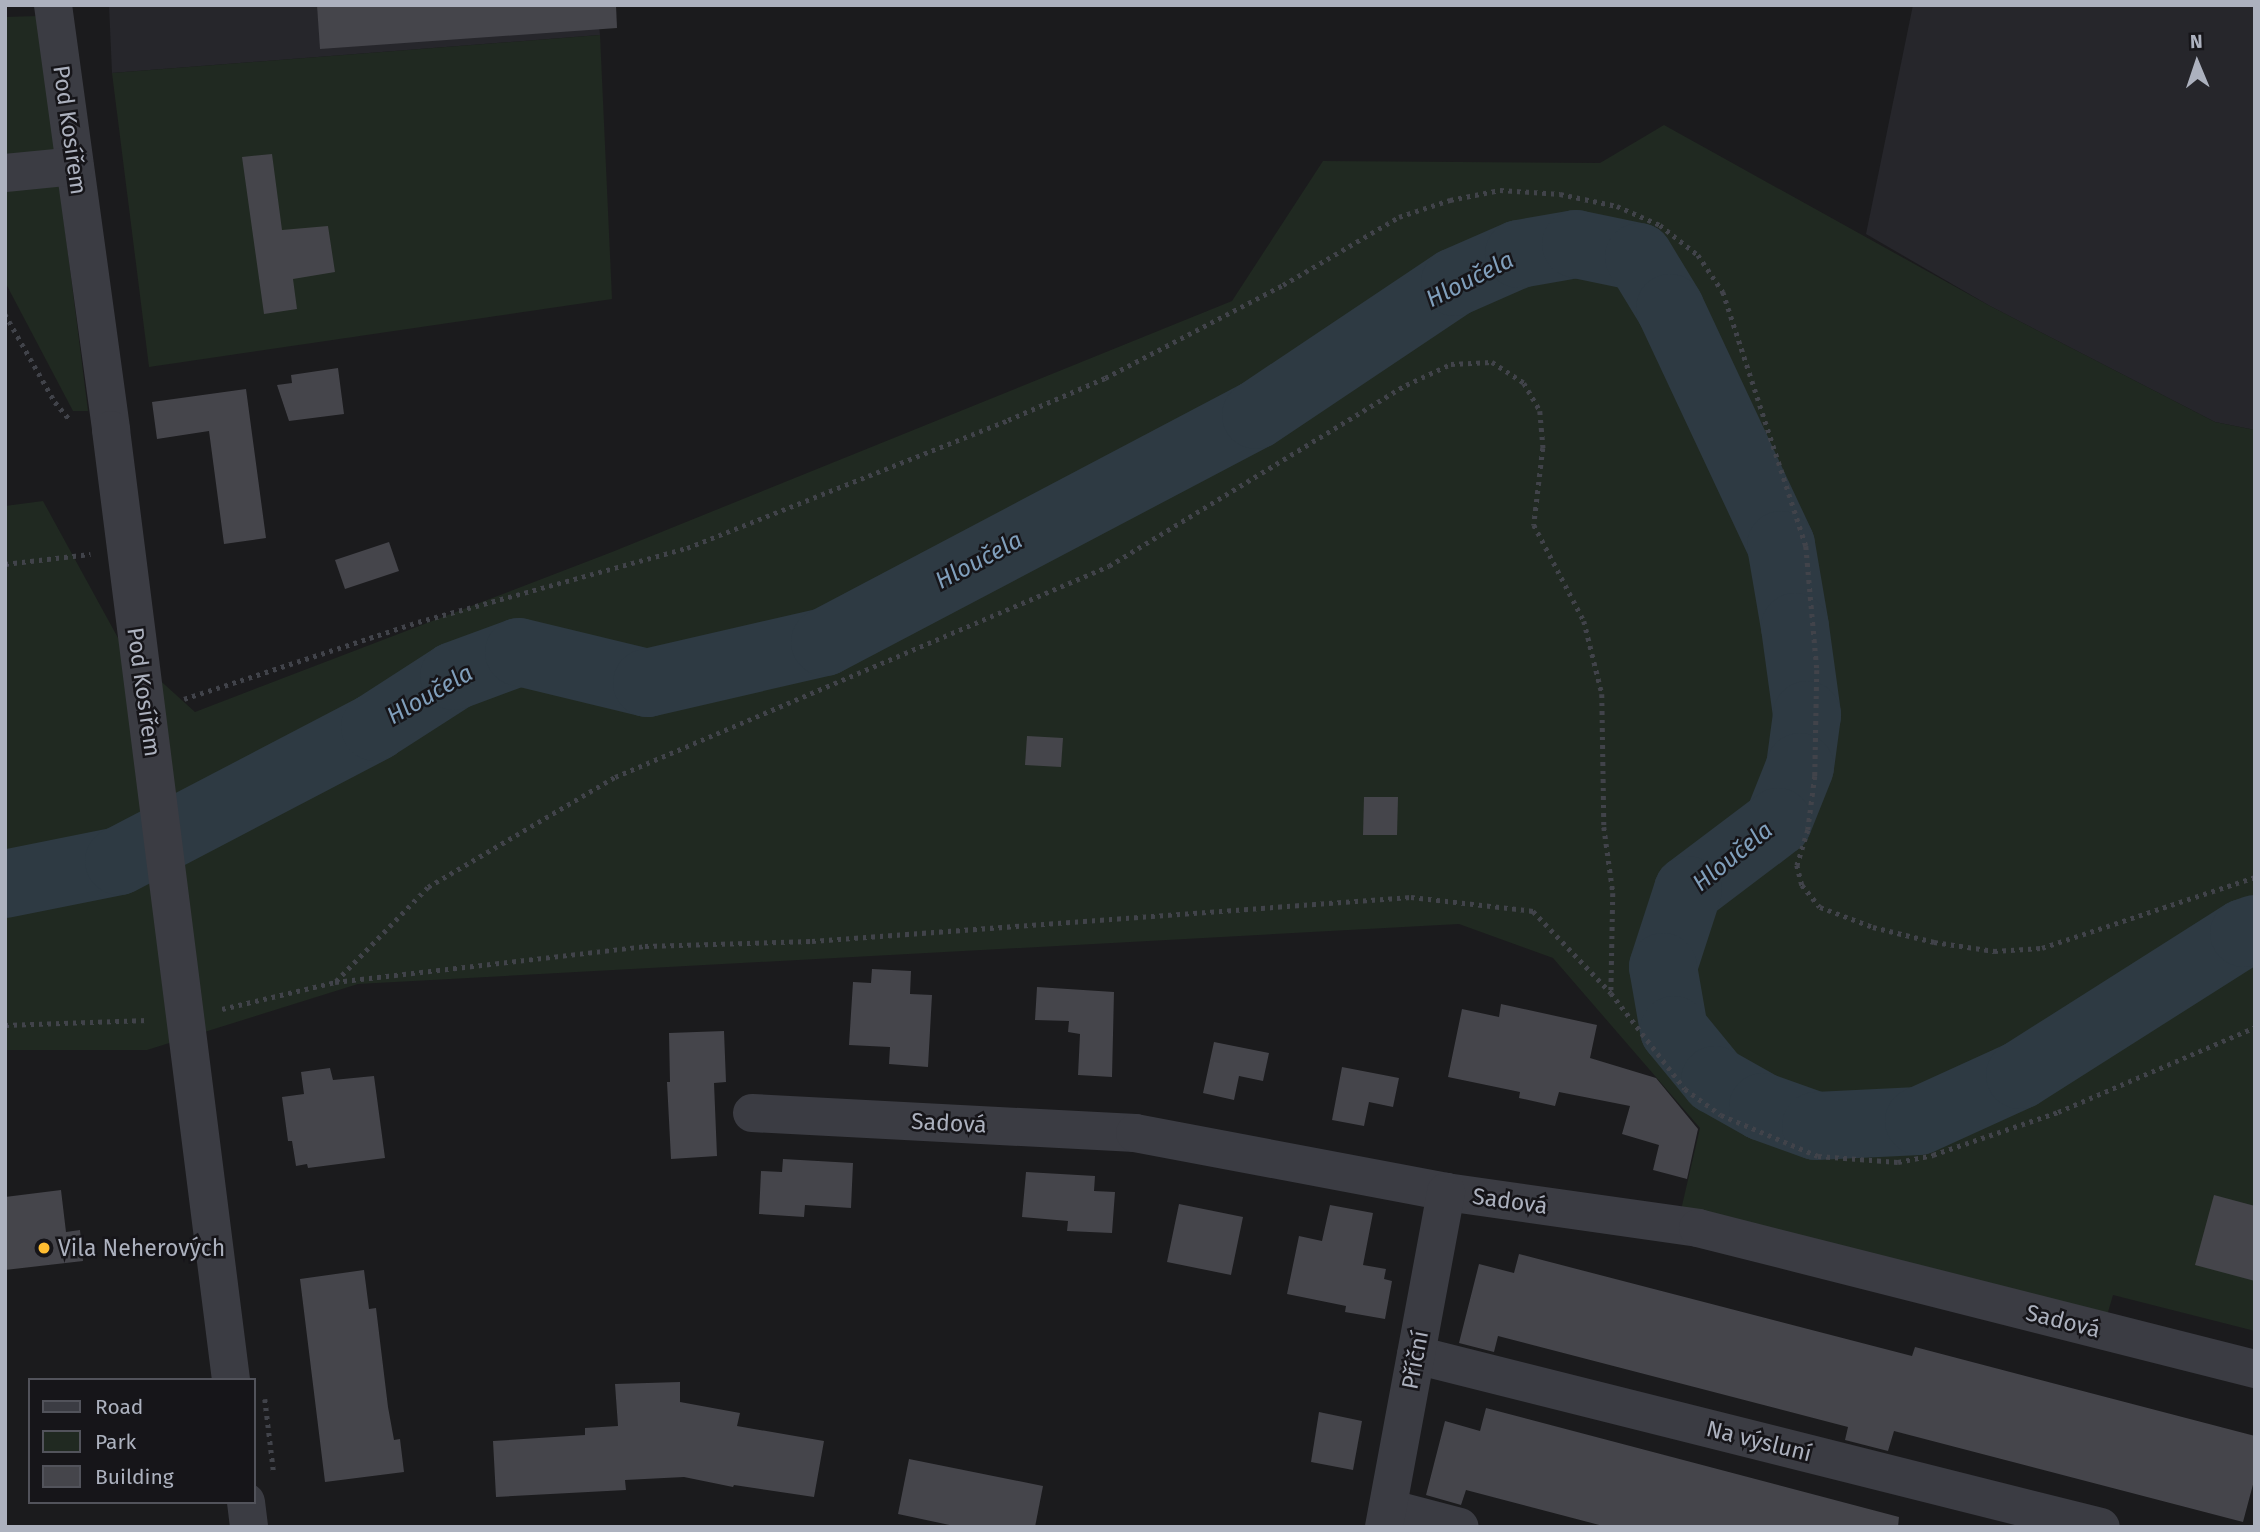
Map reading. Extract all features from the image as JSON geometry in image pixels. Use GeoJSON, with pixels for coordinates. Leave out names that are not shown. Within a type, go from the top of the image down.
{"type":"FeatureCollection","features":[{"type":"Feature","properties":{"kind":"street","name":"Pod Kosířem"},"geometry":{"type":"LineString","coordinates":[[53,5],[111,430],[185,1018],[247,1378]]}},
{"type":"Feature","properties":{"kind":"street"},"geometry":{"type":"LineString","coordinates":[[5,173],[75,166]]}},
{"type":"Feature","properties":{"kind":"street","name":"Sadová"},"geometry":{"type":"LineString","coordinates":[[752,1113],[1135,1133],[1446,1192],[1698,1228],[2255,1369]]}},
{"type":"Feature","properties":{"kind":"street","name":"Příční"},"geometry":{"type":"LineString","coordinates":[[1386,1517],[1446,1192]]}},
{"type":"Feature","properties":{"kind":"street","name":"Na výsluní"},"geometry":{"type":"LineString","coordinates":[[1416,1355],[2101,1527]]}},
{"type":"Feature","properties":{"kind":"street"},"geometry":{"type":"LineString","coordinates":[[249,1527],[261,1494]]}},
{"type":"Feature","properties":{"kind":"street"},"geometry":{"type":"LineString","coordinates":[[1386,1517],[1460,1527]]}},
{"type":"Feature","properties":{"kind":"path"},"geometry":{"type":"LineString","coordinates":[[147,712],[418,622],[687,548],[1008,420],[1105,378],[1283,285],[1399,217],[1450,200],[1500,190],[1560,194],[1616,206],[1660,225],[1698,255],[1723,292],[1806,546],[1816,670],[1815,776],[1808,830],[1797,865],[1802,885],[1820,907],[1873,927],[1934,942],[1994,951],[2042,948],[2255,877]]}},
{"type":"Feature","properties":{"kind":"path"},"geometry":{"type":"LineString","coordinates":[[5,314],[64,414],[73,423],[89,429],[111,430]]}},
{"type":"Feature","properties":{"kind":"path"},"geometry":{"type":"LineString","coordinates":[[335,982],[428,887],[615,778],[1109,566],[1406,385],[1451,365],[1492,362],[1524,383],[1539,411],[1543,448],[1534,525],[1584,621],[1602,694],[1604,827],[1614,893],[1611,993]]}},
{"type":"Feature","properties":{"kind":"path"},"geometry":{"type":"LineString","coordinates":[[5,564],[125,550]]}},
{"type":"Feature","properties":{"kind":"path"},"geometry":{"type":"LineString","coordinates":[[5,1025],[185,1018],[335,982],[646,946],[826,940],[1411,897],[1533,911],[1611,993],[1685,1089],[1721,1115],[1818,1156],[1886,1161],[1934,1155],[2058,1112],[2255,1027]]}},
{"type":"Feature","properties":{"kind":"path"},"geometry":{"type":"LineString","coordinates":[[256,1452],[261,1494]]}},
{"type":"Feature","properties":{"kind":"shaded area"},"geometry":{"type":"Polygon","coordinates":[[[109,5],[597,5],[600,35],[112,73],[109,5]]]}},
{"type":"Feature","properties":{"kind":"shaded area"},"geometry":{"type":"Polygon","coordinates":[[[1913,5],[2255,5],[2255,430],[2215,422],[1990,306],[1866,234],[1913,5]]]}},
{"type":"Feature","properties":{"kind":"green space"},"geometry":{"type":"Polygon","coordinates":[[[38,16],[88,411],[73,411],[5,282],[5,17],[38,16]]]}},
{"type":"Feature","properties":{"kind":"green space"},"geometry":{"type":"Polygon","coordinates":[[[600,35],[612,299],[149,367],[112,73],[600,35]]]}},
{"type":"Feature","properties":{"kind":"green space"},"geometry":{"type":"Polygon","coordinates":[[[1664,125],[1990,306],[2215,422],[2255,430],[2255,1331],[2113,1295],[2106,1319],[1681,1210],[1700,1128],[1553,958],[1459,924],[358,984],[147,1050],[5,1050],[5,506],[43,501],[123,647],[195,712],[612,552],[1232,301],[1323,161],[1600,163],[1664,125]]]}},
{"type":"Feature","properties":{"kind":"building"},"geometry":{"type":"Polygon","coordinates":[[[317,5],[616,5],[617,28],[320,49],[317,5]]]}},
{"type":"Feature","properties":{"kind":"building"},"geometry":{"type":"Polygon","coordinates":[[[272,154],[282,230],[328,226],[335,272],[293,279],[297,309],[264,314],[242,157],[272,154]]]}},
{"type":"Feature","properties":{"kind":"building"},"geometry":{"type":"Polygon","coordinates":[[[338,368],[344,414],[289,421],[277,385],[292,383],[291,375],[338,368]]]}},
{"type":"Feature","properties":{"kind":"building"},"geometry":{"type":"Polygon","coordinates":[[[246,389],[266,538],[224,544],[209,431],[157,439],[152,402],[246,389]]]}},
{"type":"Feature","properties":{"kind":"building"},"geometry":{"type":"Polygon","coordinates":[[[389,542],[399,571],[345,589],[335,560],[389,542]]]}},
{"type":"Feature","properties":{"kind":"building"},"geometry":{"type":"Polygon","coordinates":[[[1027,736],[1063,738],[1061,767],[1025,765],[1027,736]]]}},
{"type":"Feature","properties":{"kind":"building"},"geometry":{"type":"Polygon","coordinates":[[[1364,797],[1398,797],[1397,835],[1363,835],[1364,797]]]}},
{"type":"Feature","properties":{"kind":"building"},"geometry":{"type":"Polygon","coordinates":[[[872,969],[911,971],[910,994],[932,995],[928,1067],[889,1064],[890,1047],[849,1045],[853,982],[871,983],[872,969]]]}},
{"type":"Feature","properties":{"kind":"building"},"geometry":{"type":"Polygon","coordinates":[[[1037,987],[1114,992],[1112,1077],[1078,1075],[1080,1034],[1068,1032],[1069,1021],[1035,1020],[1037,987]]]}},
{"type":"Feature","properties":{"kind":"building"},"geometry":{"type":"Polygon","coordinates":[[[1501,1004],[1597,1025],[1590,1058],[1656,1078],[1698,1129],[1687,1179],[1653,1170],[1659,1145],[1622,1134],[1630,1106],[1559,1092],[1555,1106],[1519,1098],[1520,1092],[1448,1077],[1462,1009],[1499,1017],[1501,1004]]]}},
{"type":"Feature","properties":{"kind":"building"},"geometry":{"type":"Polygon","coordinates":[[[724,1031],[726,1082],[714,1083],[717,1156],[671,1159],[667,1082],[670,1082],[669,1033],[724,1031]]]}},
{"type":"Feature","properties":{"kind":"building"},"geometry":{"type":"Polygon","coordinates":[[[1214,1042],[1269,1053],[1263,1081],[1239,1076],[1234,1100],[1203,1093],[1214,1042]]]}},
{"type":"Feature","properties":{"kind":"building"},"geometry":{"type":"Polygon","coordinates":[[[1342,1067],[1399,1078],[1393,1107],[1369,1102],[1364,1126],[1332,1120],[1342,1067]]]}},
{"type":"Feature","properties":{"kind":"building"},"geometry":{"type":"Polygon","coordinates":[[[330,1068],[333,1080],[374,1076],[385,1158],[308,1168],[307,1164],[296,1166],[292,1141],[288,1141],[282,1097],[304,1094],[301,1072],[330,1068]]]}},
{"type":"Feature","properties":{"kind":"building"},"geometry":{"type":"Polygon","coordinates":[[[783,1159],[853,1163],[851,1208],[805,1205],[804,1217],[759,1214],[761,1171],[782,1172],[783,1159]]]}},
{"type":"Feature","properties":{"kind":"building"},"geometry":{"type":"Polygon","coordinates":[[[1026,1172],[1095,1176],[1094,1191],[1115,1192],[1112,1233],[1067,1231],[1068,1221],[1022,1217],[1026,1172]]]}},
{"type":"Feature","properties":{"kind":"building","name":"Vila Neherových"},"geometry":{"type":"Polygon","coordinates":[[[61,1190],[66,1232],[80,1230],[83,1261],[5,1270],[5,1197],[61,1190]]]}},
{"type":"Feature","properties":{"kind":"building"},"geometry":{"type":"Polygon","coordinates":[[[2214,1195],[2255,1206],[2255,1281],[2195,1265],[2214,1195]]]}},
{"type":"Feature","properties":{"kind":"building"},"geometry":{"type":"Polygon","coordinates":[[[1179,1204],[1243,1217],[1231,1275],[1167,1262],[1179,1204]]]}},
{"type":"Feature","properties":{"kind":"building"},"geometry":{"type":"Polygon","coordinates":[[[1330,1205],[1373,1213],[1363,1265],[1386,1269],[1384,1279],[1392,1281],[1385,1319],[1345,1312],[1346,1306],[1287,1294],[1299,1236],[1322,1241],[1330,1205]]]}},
{"type":"Feature","properties":{"kind":"building"},"geometry":{"type":"Polygon","coordinates":[[[1519,1254],[1912,1356],[1915,1347],[2255,1436],[2255,1477],[2243,1522],[1894,1431],[1888,1451],[1845,1440],[1848,1427],[1498,1336],[1494,1352],[1459,1343],[1479,1264],[1514,1273],[1519,1254]]]}},
{"type":"Feature","properties":{"kind":"building"},"geometry":{"type":"Polygon","coordinates":[[[364,1270],[369,1309],[376,1308],[388,1407],[394,1440],[400,1439],[404,1472],[325,1482],[300,1279],[364,1270]]]}},
{"type":"Feature","properties":{"kind":"building"},"geometry":{"type":"Polygon","coordinates":[[[680,1382],[680,1402],[740,1413],[737,1426],[824,1441],[814,1497],[734,1485],[733,1487],[684,1477],[625,1480],[626,1490],[496,1497],[493,1441],[585,1435],[585,1428],[618,1426],[615,1384],[680,1382]]]}},
{"type":"Feature","properties":{"kind":"building"},"geometry":{"type":"Polygon","coordinates":[[[1486,1408],[1899,1517],[1898,1527],[1607,1527],[1466,1490],[1461,1505],[1426,1495],[1445,1421],[1480,1431],[1486,1408]]]}},
{"type":"Feature","properties":{"kind":"building"},"geometry":{"type":"Polygon","coordinates":[[[1319,1412],[1362,1421],[1353,1470],[1311,1462],[1319,1412]]]}},
{"type":"Feature","properties":{"kind":"building"},"geometry":{"type":"Polygon","coordinates":[[[909,1459],[1043,1486],[1035,1527],[959,1527],[898,1514],[909,1459]]]}},
{"type":"Feature","properties":{"kind":"waterway","name":"Hloučela"},"geometry":{"type":"LineString","coordinates":[[5,884],[119,861],[375,727],[454,676],[519,652],[647,683],[825,642],[1256,415],[1455,282],[1519,254],[1576,244],[1639,257],[1670,308],[1781,545],[1795,627],[1807,715],[1800,767],[1778,822],[1688,890],[1663,967],[1674,1030],[1715,1080],[1763,1107],[1816,1126],[1919,1121],[2020,1075],[2244,933],[2255,929]]}},
{"type":"Feature","properties":{"kind":"place","name":"Vila Neherových"},"geometry":{"type":"Point","coordinates":[44,1248]}}]}
